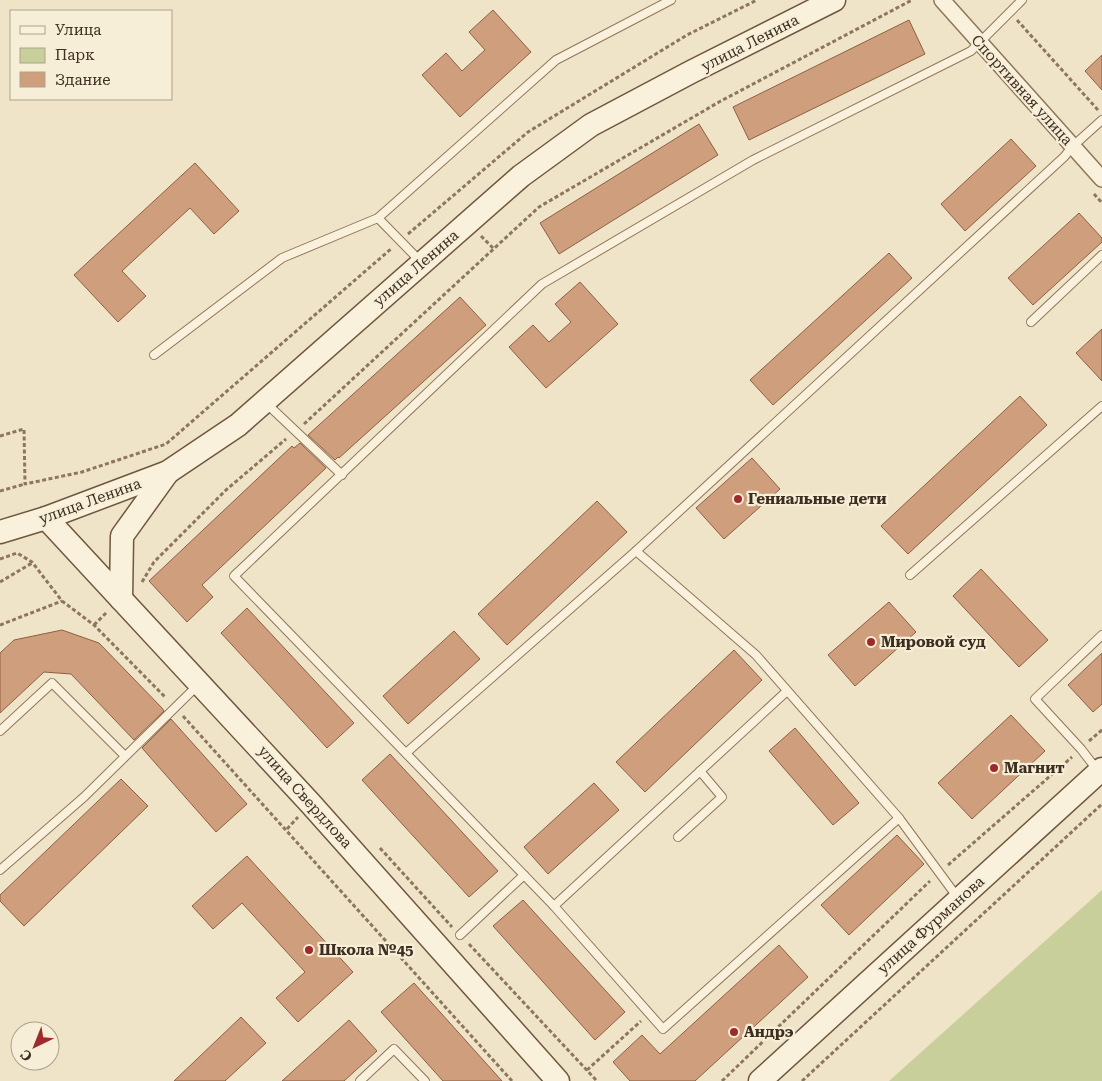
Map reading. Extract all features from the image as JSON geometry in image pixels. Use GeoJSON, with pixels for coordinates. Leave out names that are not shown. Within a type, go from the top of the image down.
{"type":"FeatureCollection","features":[{"type":"Feature","properties":{"kind":"main road","name":"улица Ленина"},"geometry":{"type":"LineString","coordinates":[[0,532],[46,518],[168,472],[238,425],[521,176],[591,125],[834,0]]}},
{"type":"Feature","properties":{"kind":"main road"},"geometry":{"type":"LineString","coordinates":[[130,593],[122,536],[168,472]]}},
{"type":"Feature","properties":{"kind":"main road","name":"улица Свердлова"},"geometry":{"type":"LineString","coordinates":[[46,518],[130,593],[199,684],[310,803],[558,1081]]}},
{"type":"Feature","properties":{"kind":"main road","name":"улица Фурманова"},"geometry":{"type":"LineString","coordinates":[[760,1081],[1101,771]]}},
{"type":"Feature","properties":{"kind":"street","name":"Спортивная улица"},"geometry":{"type":"LineString","coordinates":[[942,0],[1102,179]]}},
{"type":"Feature","properties":{"kind":"lane"},"geometry":{"type":"LineString","coordinates":[[154,355],[282,258],[378,218],[556,60],[671,0]]}},
{"type":"Feature","properties":{"kind":"lane"},"geometry":{"type":"LineString","coordinates":[[899,818],[663,1029],[554,906],[234,576],[542,284],[753,160],[971,51],[1022,0]]}},
{"type":"Feature","properties":{"kind":"lane"},"geometry":{"type":"LineString","coordinates":[[406,753],[636,551],[1102,120]]}},
{"type":"Feature","properties":{"kind":"lane"},"geometry":{"type":"LineString","coordinates":[[378,218],[422,263]]}},
{"type":"Feature","properties":{"kind":"lane"},"geometry":{"type":"LineString","coordinates":[[1031,322],[1102,255]]}},
{"type":"Feature","properties":{"kind":"lane"},"geometry":{"type":"LineString","coordinates":[[265,402],[342,475]]}},
{"type":"Feature","properties":{"kind":"lane"},"geometry":{"type":"LineString","coordinates":[[910,575],[1102,406]]}},
{"type":"Feature","properties":{"kind":"lane"},"geometry":{"type":"LineString","coordinates":[[636,551],[756,655],[899,818],[959,900]]}},
{"type":"Feature","properties":{"kind":"lane"},"geometry":{"type":"LineString","coordinates":[[1101,771],[1035,699],[1102,635]]}},
{"type":"Feature","properties":{"kind":"lane"},"geometry":{"type":"LineString","coordinates":[[0,732],[52,682],[125,756]]}},
{"type":"Feature","properties":{"kind":"lane"},"geometry":{"type":"LineString","coordinates":[[0,870],[84,797],[199,684]]}},
{"type":"Feature","properties":{"kind":"lane"},"geometry":{"type":"LineString","coordinates":[[554,906],[787,691]]}},
{"type":"Feature","properties":{"kind":"lane"},"geometry":{"type":"LineString","coordinates":[[678,837],[722,797],[700,771]]}},
{"type":"Feature","properties":{"kind":"lane"},"geometry":{"type":"LineString","coordinates":[[460,935],[524,875]]}},
{"type":"Feature","properties":{"kind":"lane"},"geometry":{"type":"LineString","coordinates":[[360,1081],[394,1048],[425,1081]]}},
{"type":"Feature","properties":{"kind":"path"},"geometry":{"type":"LineString","coordinates":[[0,492],[26,484],[82,472],[166,444],[528,132],[687,35],[757,0]]}},
{"type":"Feature","properties":{"kind":"path"},"geometry":{"type":"LineString","coordinates":[[130,593],[154,562],[226,490],[296,431],[539,207],[718,102],[912,0]]}},
{"type":"Feature","properties":{"kind":"path"},"geometry":{"type":"LineString","coordinates":[[1009,12],[1102,114]]}},
{"type":"Feature","properties":{"kind":"path"},"geometry":{"type":"LineString","coordinates":[[0,436],[24,429],[26,484]]}},
{"type":"Feature","properties":{"kind":"path"},"geometry":{"type":"LineString","coordinates":[[0,559],[16,553],[32,562],[62,600],[94,625],[175,708],[512,1081]]}},
{"type":"Feature","properties":{"kind":"path"},"geometry":{"type":"LineString","coordinates":[[0,582],[32,562]]}},
{"type":"Feature","properties":{"kind":"path"},"geometry":{"type":"LineString","coordinates":[[0,625],[62,600]]}},
{"type":"Feature","properties":{"kind":"path"},"geometry":{"type":"LineString","coordinates":[[722,1081],[939,873],[1102,730]]}},
{"type":"Feature","properties":{"kind":"path"},"geometry":{"type":"LineString","coordinates":[[802,1081],[1102,804]]}},
{"type":"Feature","properties":{"kind":"path"},"geometry":{"type":"LineString","coordinates":[[586,1070],[649,1014]]}},
{"type":"Feature","properties":{"kind":"green space"},"geometry":{"type":"Polygon","coordinates":[[[1102,890],[1102,1081],[889,1081],[1102,890]]]}},
{"type":"Feature","properties":{"kind":"building"},"geometry":{"type":"Polygon","coordinates":[[[493,10],[531,52],[460,117],[422,75],[446,53],[462,71],[485,50],[469,32],[493,10]]]}},
{"type":"Feature","properties":{"kind":"building"},"geometry":{"type":"Polygon","coordinates":[[[909,20],[925,54],[749,140],[733,107],[909,20]]]}},
{"type":"Feature","properties":{"kind":"building"},"geometry":{"type":"Polygon","coordinates":[[[1102,55],[1102,90],[1085,71],[1102,55]]]}},
{"type":"Feature","properties":{"kind":"building"},"geometry":{"type":"Polygon","coordinates":[[[699,124],[718,155],[559,254],[540,223],[699,124]]]}},
{"type":"Feature","properties":{"kind":"building"},"geometry":{"type":"Polygon","coordinates":[[[1011,139],[1036,166],[965,231],[941,204],[1011,139]]]}},
{"type":"Feature","properties":{"kind":"building"},"geometry":{"type":"Polygon","coordinates":[[[195,163],[239,211],[214,234],[190,208],[122,271],[146,296],[118,322],[74,275],[195,163]]]}},
{"type":"Feature","properties":{"kind":"building"},"geometry":{"type":"Polygon","coordinates":[[[1079,213],[1102,238],[1102,242],[1033,305],[1008,278],[1079,213]]]}},
{"type":"Feature","properties":{"kind":"building"},"geometry":{"type":"Polygon","coordinates":[[[889,253],[912,278],[773,405],[750,380],[889,253]]]}},
{"type":"Feature","properties":{"kind":"building"},"geometry":{"type":"Polygon","coordinates":[[[580,282],[618,324],[546,388],[509,347],[533,325],[549,342],[571,322],[555,304],[580,282]]]}},
{"type":"Feature","properties":{"kind":"building"},"geometry":{"type":"Polygon","coordinates":[[[460,297],[486,325],[335,460],[308,435],[460,297]]]}},
{"type":"Feature","properties":{"kind":"building"},"geometry":{"type":"Polygon","coordinates":[[[1102,329],[1102,381],[1076,353],[1102,329]]]}},
{"type":"Feature","properties":{"kind":"building"},"geometry":{"type":"Polygon","coordinates":[[[1020,396],[1047,425],[908,554],[881,526],[1020,396]]]}},
{"type":"Feature","properties":{"kind":"building"},"geometry":{"type":"Polygon","coordinates":[[[300,443],[326,468],[202,585],[213,597],[187,622],[149,581],[292,446],[294,448],[300,443]]]}},
{"type":"Feature","properties":{"kind":"building","name":"Гениальные дети"},"geometry":{"type":"Polygon","coordinates":[[[752,458],[780,489],[724,539],[696,508],[752,458]]]}},
{"type":"Feature","properties":{"kind":"building"},"geometry":{"type":"Polygon","coordinates":[[[597,501],[627,532],[507,645],[478,614],[597,501]]]}},
{"type":"Feature","properties":{"kind":"building"},"geometry":{"type":"Polygon","coordinates":[[[981,569],[1048,640],[1019,667],[953,596],[981,569]]]}},
{"type":"Feature","properties":{"kind":"building"},"geometry":{"type":"Polygon","coordinates":[[[889,602],[916,632],[855,686],[828,655],[889,602]]]}},
{"type":"Feature","properties":{"kind":"building"},"geometry":{"type":"Polygon","coordinates":[[[247,608],[354,723],[327,748],[221,633],[247,608]]]}},
{"type":"Feature","properties":{"kind":"building"},"geometry":{"type":"Polygon","coordinates":[[[62,630],[99,643],[164,711],[134,740],[71,674],[44,672],[0,713],[0,653],[14,640],[62,630]]]}},
{"type":"Feature","properties":{"kind":"building"},"geometry":{"type":"Polygon","coordinates":[[[454,631],[480,659],[408,724],[383,696],[454,631]]]}},
{"type":"Feature","properties":{"kind":"building"},"geometry":{"type":"Polygon","coordinates":[[[734,650],[762,680],[645,792],[616,762],[734,650]]]}},
{"type":"Feature","properties":{"kind":"building"},"geometry":{"type":"Polygon","coordinates":[[[1102,653],[1102,704],[1093,712],[1068,685],[1102,653]]]}},
{"type":"Feature","properties":{"kind":"building"},"geometry":{"type":"Polygon","coordinates":[[[1011,715],[1045,751],[972,819],[938,783],[1011,715]]]}},
{"type":"Feature","properties":{"kind":"building"},"geometry":{"type":"Polygon","coordinates":[[[171,719],[247,804],[216,832],[142,748],[171,719]]]}},
{"type":"Feature","properties":{"kind":"building"},"geometry":{"type":"Polygon","coordinates":[[[795,728],[859,803],[833,825],[769,751],[795,728]]]}},
{"type":"Feature","properties":{"kind":"building"},"geometry":{"type":"Polygon","coordinates":[[[390,754],[498,871],[469,897],[362,780],[390,754]]]}},
{"type":"Feature","properties":{"kind":"building"},"geometry":{"type":"Polygon","coordinates":[[[121,779],[148,806],[24,926],[0,901],[0,895],[121,779]]]}},
{"type":"Feature","properties":{"kind":"building"},"geometry":{"type":"Polygon","coordinates":[[[594,783],[619,810],[548,874],[524,847],[594,783]]]}},
{"type":"Feature","properties":{"kind":"building"},"geometry":{"type":"Polygon","coordinates":[[[897,835],[924,864],[849,935],[821,905],[897,835]]]}},
{"type":"Feature","properties":{"kind":"building","name":"Школа №45"},"geometry":{"type":"Polygon","coordinates":[[[247,856],[353,972],[298,1022],[276,998],[305,972],[242,903],[213,929],[192,906],[247,856]]]}},
{"type":"Feature","properties":{"kind":"building"},"geometry":{"type":"Polygon","coordinates":[[[523,900],[625,1012],[595,1040],[493,926],[523,900]]]}},
{"type":"Feature","properties":{"kind":"building"},"geometry":{"type":"Polygon","coordinates":[[[779,945],[808,977],[695,1081],[630,1081],[613,1062],[642,1035],[660,1054],[779,945]]]}},
{"type":"Feature","properties":{"kind":"building"},"geometry":{"type":"Polygon","coordinates":[[[414,983],[502,1081],[443,1081],[381,1012],[414,983]]]}},
{"type":"Feature","properties":{"kind":"building"},"geometry":{"type":"Polygon","coordinates":[[[241,1017],[266,1043],[225,1081],[174,1081],[241,1017]]]}},
{"type":"Feature","properties":{"kind":"building"},"geometry":{"type":"Polygon","coordinates":[[[349,1020],[377,1051],[344,1081],[282,1081],[349,1020]]]}},
{"type":"Feature","properties":{"kind":"place","name":"Гениальные дети"},"geometry":{"type":"Point","coordinates":[738,499]}},
{"type":"Feature","properties":{"kind":"place","name":"Мировой суд"},"geometry":{"type":"Point","coordinates":[871,642]}},
{"type":"Feature","properties":{"kind":"place","name":"Магнит"},"geometry":{"type":"Point","coordinates":[994,768]}},
{"type":"Feature","properties":{"kind":"place","name":"Школа №45"},"geometry":{"type":"Point","coordinates":[309,950]}},
{"type":"Feature","properties":{"kind":"place","name":"Андрэ"},"geometry":{"type":"Point","coordinates":[734,1032]}}]}
